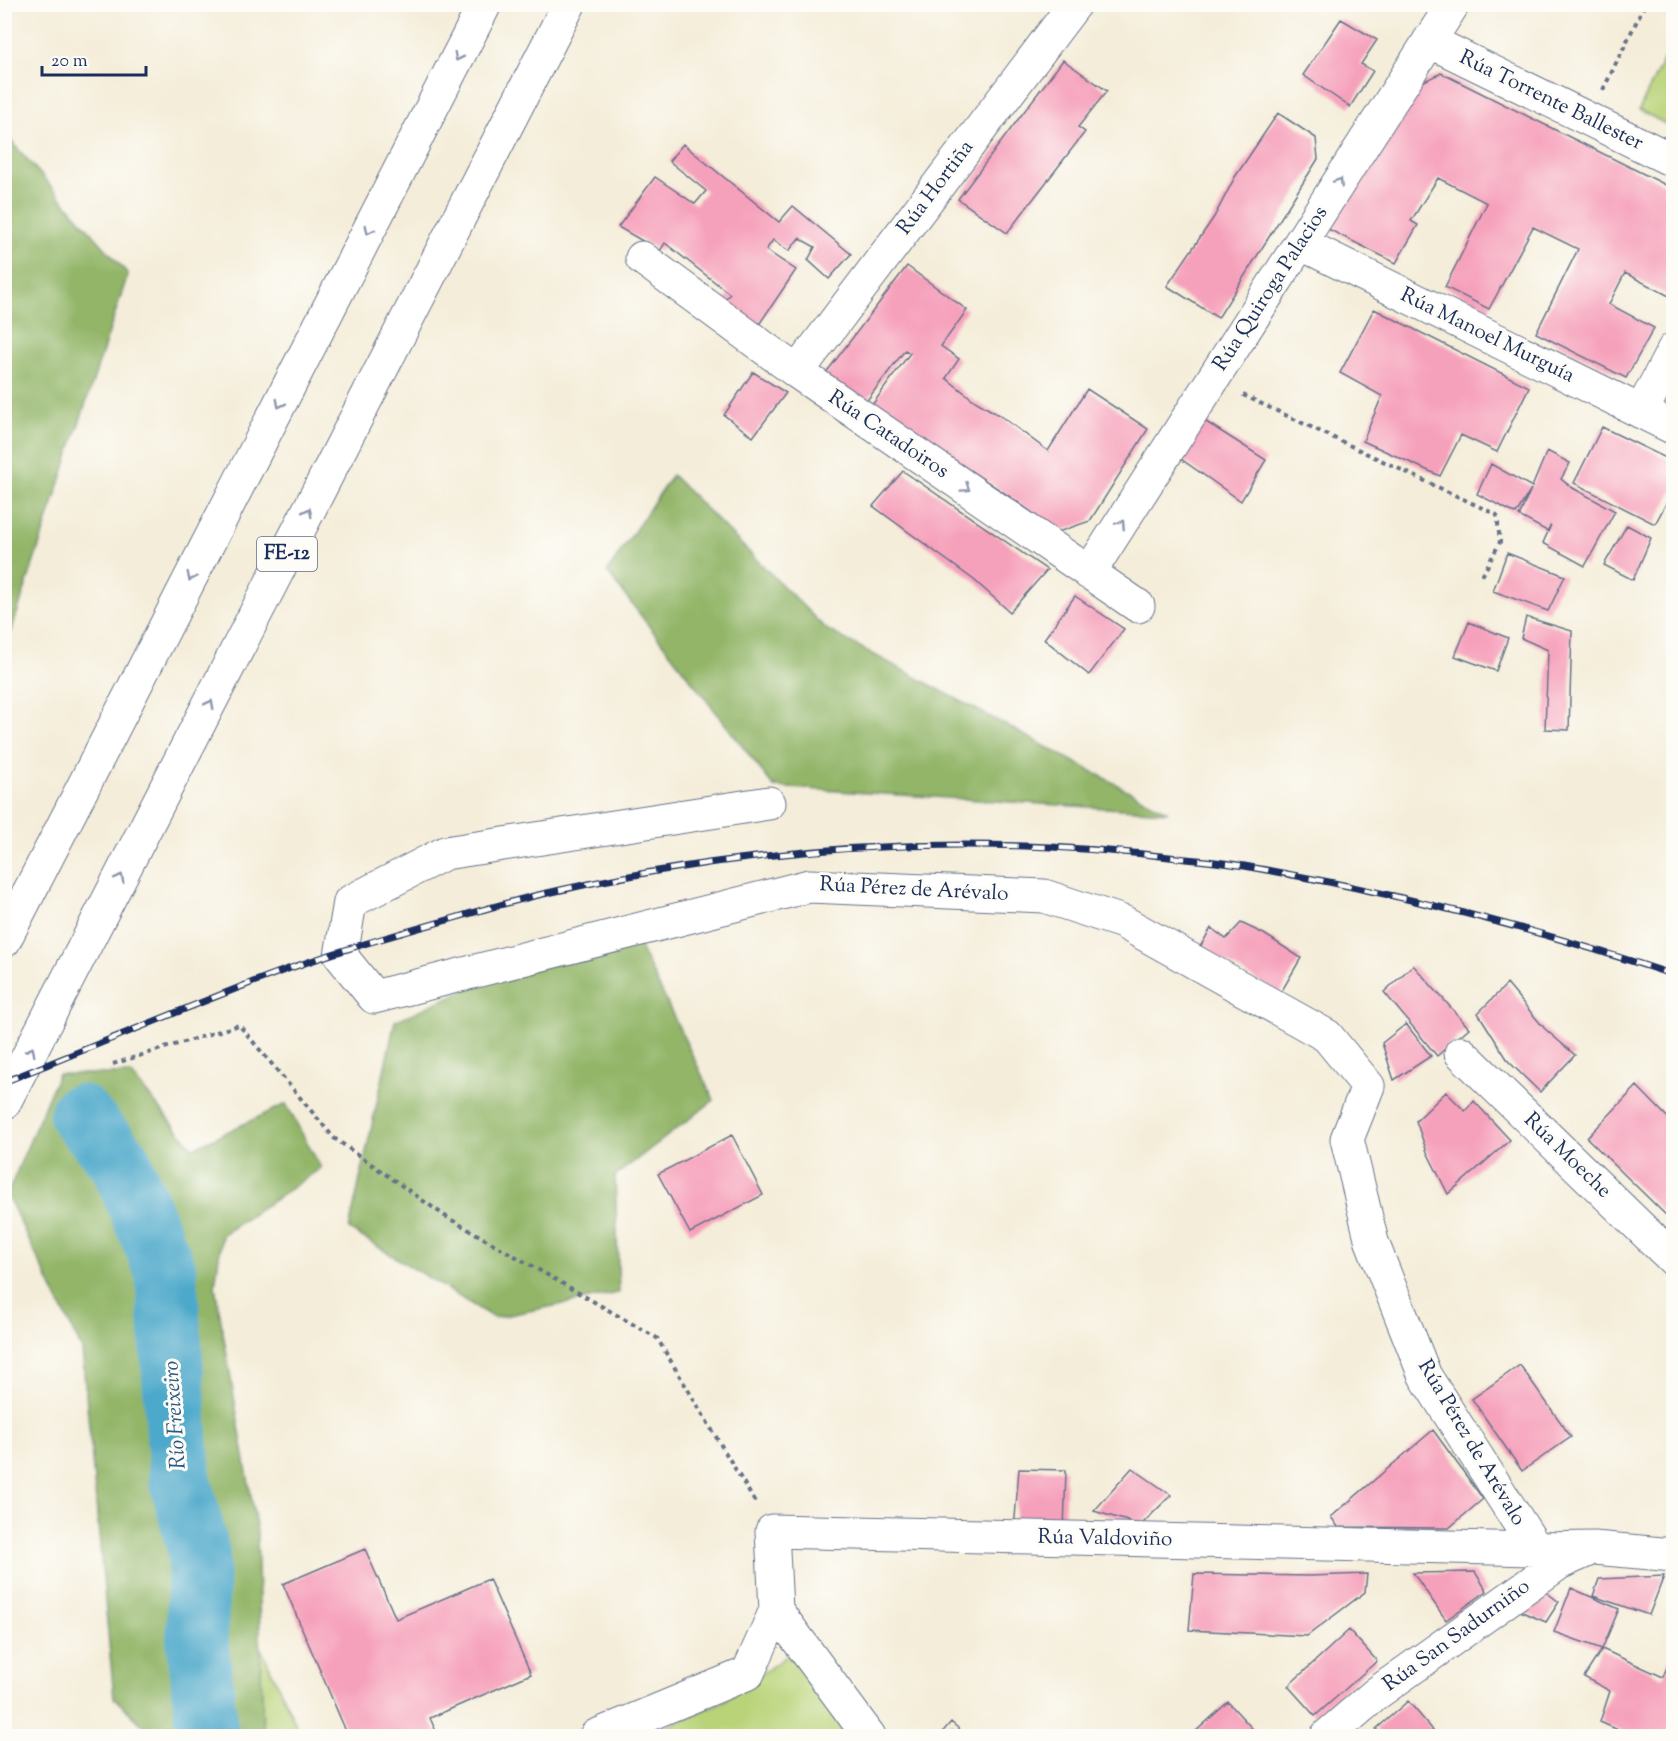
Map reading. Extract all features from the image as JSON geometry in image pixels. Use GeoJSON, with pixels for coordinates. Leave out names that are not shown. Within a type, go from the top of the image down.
{"type":"FeatureCollection","features":[{"type":"Feature","properties":{"kind":"main road"},"geometry":{"type":"LineString","coordinates":[[4,941],[485,4]]}},
{"type":"Feature","properties":{"kind":"main road","name":"FE-12"},"geometry":{"type":"LineString","coordinates":[[4,1103],[569,4]]}},
{"type":"Feature","properties":{"kind":"main road","name":"Rúa Hortiña"},"geometry":{"type":"LineString","coordinates":[[797,372],[1075,4]]}},
{"type":"Feature","properties":{"kind":"main road","name":"Rúa Quiroga Palacios"},"geometry":{"type":"LineString","coordinates":[[1089,573],[1453,4]]}},
{"type":"Feature","properties":{"kind":"main road","name":"Rúa Torrente Ballester"},"geometry":{"type":"LineString","coordinates":[[1429,41],[1674,161]]}},
{"type":"Feature","properties":{"kind":"main road","name":"Rúa Manoel Murguía"},"geometry":{"type":"LineString","coordinates":[[1300,243],[1674,428]]}},
{"type":"Feature","properties":{"kind":"main road","name":"Rúa Catadoiros"},"geometry":{"type":"LineString","coordinates":[[642,258],[797,372],[1138,606]]}},
{"type":"Feature","properties":{"kind":"main road"},"geometry":{"type":"LineString","coordinates":[[1641,412],[1674,349]]}},
{"type":"Feature","properties":{"kind":"main road","name":"Rúa Pérez de Arévalo"},"geometry":{"type":"LineString","coordinates":[[769,803],[445,853],[350,902],[340,956],[374,997],[809,886],[1044,896],[1123,922],[1327,1036],[1368,1086],[1347,1139],[1372,1242],[1425,1376],[1536,1549]]}},
{"type":"Feature","properties":{"kind":"main road","name":"Rúa Moeche"},"geometry":{"type":"LineString","coordinates":[[1461,1053],[1674,1260]]}},
{"type":"Feature","properties":{"kind":"main road"},"geometry":{"type":"LineString","coordinates":[[596,1737],[748,1673],[776,1610],[772,1531]]}},
{"type":"Feature","properties":{"kind":"main road","name":"Rúa Valdoviño"},"geometry":{"type":"LineString","coordinates":[[772,1531],[1536,1549],[1594,1548],[1674,1556]]}},
{"type":"Feature","properties":{"kind":"main road","name":"Rúa San Sadurniño"},"geometry":{"type":"LineString","coordinates":[[1327,1737],[1377,1693],[1559,1563],[1594,1548]]}},
{"type":"Feature","properties":{"kind":"main road"},"geometry":{"type":"LineString","coordinates":[[776,1610],[869,1737]]}},
{"type":"Feature","properties":{"kind":"path"},"geometry":{"type":"LineString","coordinates":[[1589,119],[1646,4]]}},
{"type":"Feature","properties":{"kind":"path"},"geometry":{"type":"LineString","coordinates":[[1213,380],[1497,515],[1500,542],[1481,578]]}},
{"type":"Feature","properties":{"kind":"path"},"geometry":{"type":"LineString","coordinates":[[113,1064],[238,1025],[334,1138],[445,1216],[657,1338],[772,1531]]}},
{"type":"Feature","properties":{"kind":"green space"},"geometry":{"type":"Polygon","coordinates":[[[1673,40],[1673,128],[1639,110],[1673,40]]]}},
{"type":"Feature","properties":{"kind":"green space"},"geometry":{"type":"Polygon","coordinates":[[[5,134],[128,274],[5,650],[5,134]]]}},
{"type":"Feature","properties":{"kind":"green space"},"geometry":{"type":"Polygon","coordinates":[[[672,475],[826,629],[1168,812],[774,787],[607,572],[672,475]]]}},
{"type":"Feature","properties":{"kind":"green space"},"geometry":{"type":"Polygon","coordinates":[[[626,918],[714,1100],[615,1176],[619,1293],[494,1318],[349,1229],[395,1021],[626,918]]]}},
{"type":"Feature","properties":{"kind":"green space"},"geometry":{"type":"Polygon","coordinates":[[[58,1074],[131,1074],[193,1148],[286,1104],[321,1168],[222,1235],[215,1286],[257,1531],[263,1736],[154,1736],[114,1698],[82,1350],[7,1195],[58,1074]]]}},
{"type":"Feature","properties":{"kind":"green space"},"geometry":{"type":"Polygon","coordinates":[[[260,1646],[301,1736],[263,1736],[260,1646]]]}},
{"type":"Feature","properties":{"kind":"green space"},"geometry":{"type":"Polygon","coordinates":[[[789,1654],[850,1736],[645,1736],[724,1701],[789,1654]]]}},
{"type":"Feature","properties":{"kind":"building"},"geometry":{"type":"Polygon","coordinates":[[[1341,19],[1377,40],[1361,64],[1373,71],[1350,107],[1303,75],[1341,19]]]}},
{"type":"Feature","properties":{"kind":"building"},"geometry":{"type":"Polygon","coordinates":[[[1063,60],[1107,91],[1078,127],[1085,132],[1007,233],[958,199],[1063,60]]]}},
{"type":"Feature","properties":{"kind":"building"},"geometry":{"type":"Polygon","coordinates":[[[1441,73],[1674,189],[1674,293],[1671,297],[1625,273],[1609,304],[1654,328],[1626,378],[1536,333],[1578,249],[1533,227],[1489,309],[1445,287],[1487,203],[1438,178],[1411,221],[1418,225],[1396,263],[1326,228],[1420,83],[1441,73]]]}},
{"type":"Feature","properties":{"kind":"building"},"geometry":{"type":"Polygon","coordinates":[[[1278,113],[1316,138],[1318,159],[1218,318],[1167,286],[1214,217],[1235,177],[1278,113]]]}},
{"type":"Feature","properties":{"kind":"building"},"geometry":{"type":"Polygon","coordinates":[[[683,144],[779,222],[793,206],[851,254],[829,279],[808,260],[815,247],[799,238],[789,251],[773,240],[766,250],[796,270],[758,326],[723,301],[730,294],[665,243],[660,251],[618,227],[655,177],[695,204],[706,191],[669,161],[683,144]]]}},
{"type":"Feature","properties":{"kind":"building"},"geometry":{"type":"Polygon","coordinates":[[[907,266],[967,310],[941,346],[959,359],[946,378],[975,401],[1002,417],[1048,451],[1087,389],[1148,429],[1090,521],[1058,532],[1015,500],[872,405],[910,353],[905,350],[862,407],[822,378],[907,266]]]}},
{"type":"Feature","properties":{"kind":"building"},"geometry":{"type":"Polygon","coordinates":[[[1374,309],[1529,387],[1497,452],[1461,435],[1440,476],[1363,441],[1382,396],[1340,373],[1374,309]]]}},
{"type":"Feature","properties":{"kind":"building"},"geometry":{"type":"Polygon","coordinates":[[[753,372],[786,393],[753,437],[724,415],[753,372]]]}},
{"type":"Feature","properties":{"kind":"building"},"geometry":{"type":"Polygon","coordinates":[[[1203,420],[1266,460],[1241,501],[1178,457],[1203,420]]]}},
{"type":"Feature","properties":{"kind":"building"},"geometry":{"type":"Polygon","coordinates":[[[1602,427],[1674,462],[1674,489],[1655,524],[1574,483],[1602,427]]]}},
{"type":"Feature","properties":{"kind":"building"},"geometry":{"type":"Polygon","coordinates":[[[1547,451],[1570,463],[1561,479],[1615,511],[1585,566],[1543,543],[1551,525],[1547,531],[1519,516],[1531,489],[1516,514],[1477,494],[1491,464],[1532,487],[1547,451]]]}},
{"type":"Feature","properties":{"kind":"building"},"geometry":{"type":"Polygon","coordinates":[[[903,471],[1047,570],[1010,612],[974,580],[873,506],[903,471]]]}},
{"type":"Feature","properties":{"kind":"building"},"geometry":{"type":"Polygon","coordinates":[[[1627,525],[1651,538],[1633,580],[1604,565],[1627,525]]]}},
{"type":"Feature","properties":{"kind":"building"},"geometry":{"type":"Polygon","coordinates":[[[1507,553],[1565,576],[1548,611],[1493,591],[1507,553]]]}},
{"type":"Feature","properties":{"kind":"building"},"geometry":{"type":"Polygon","coordinates":[[[1075,596],[1124,629],[1089,675],[1044,639],[1075,596]]]}},
{"type":"Feature","properties":{"kind":"building"},"geometry":{"type":"Polygon","coordinates":[[[1526,617],[1572,631],[1569,730],[1545,729],[1548,650],[1521,638],[1526,617]]]}},
{"type":"Feature","properties":{"kind":"building"},"geometry":{"type":"Polygon","coordinates":[[[1469,622],[1508,638],[1496,671],[1455,656],[1469,622]]]}},
{"type":"Feature","properties":{"kind":"building"},"geometry":{"type":"Polygon","coordinates":[[[1241,923],[1264,934],[1301,958],[1280,994],[1200,947],[1211,928],[1226,939],[1241,923]]]}},
{"type":"Feature","properties":{"kind":"building"},"geometry":{"type":"Polygon","coordinates":[[[1413,965],[1469,1028],[1437,1056],[1384,992],[1413,965]]]}},
{"type":"Feature","properties":{"kind":"building"},"geometry":{"type":"Polygon","coordinates":[[[1507,984],[1545,1029],[1575,1055],[1540,1092],[1509,1062],[1478,1013],[1507,984]]]}},
{"type":"Feature","properties":{"kind":"building"},"geometry":{"type":"Polygon","coordinates":[[[1406,1024],[1431,1056],[1394,1080],[1382,1043],[1406,1024]]]}},
{"type":"Feature","properties":{"kind":"building"},"geometry":{"type":"Polygon","coordinates":[[[1637,1086],[1674,1124],[1674,1223],[1587,1138],[1637,1086]]]}},
{"type":"Feature","properties":{"kind":"building"},"geometry":{"type":"Polygon","coordinates":[[[1446,1092],[1465,1111],[1474,1101],[1510,1140],[1448,1194],[1427,1152],[1416,1121],[1446,1092]]]}},
{"type":"Feature","properties":{"kind":"building"},"geometry":{"type":"Polygon","coordinates":[[[732,1135],[763,1195],[690,1233],[658,1174],[732,1135]]]}},
{"type":"Feature","properties":{"kind":"building"},"geometry":{"type":"Polygon","coordinates":[[[1520,1365],[1571,1437],[1522,1471],[1472,1399],[1520,1365]]]}},
{"type":"Feature","properties":{"kind":"building"},"geometry":{"type":"Polygon","coordinates":[[[1433,1430],[1483,1499],[1449,1528],[1338,1527],[1331,1517],[1433,1430]]]}},
{"type":"Feature","properties":{"kind":"building"},"geometry":{"type":"Polygon","coordinates":[[[1132,1468],[1171,1495],[1141,1525],[1094,1511],[1132,1468]]]}},
{"type":"Feature","properties":{"kind":"building"},"geometry":{"type":"Polygon","coordinates":[[[1019,1469],[1066,1470],[1064,1530],[1014,1530],[1019,1469]]]}},
{"type":"Feature","properties":{"kind":"building"},"geometry":{"type":"Polygon","coordinates":[[[365,1549],[396,1619],[489,1579],[531,1674],[430,1718],[438,1736],[348,1736],[283,1584],[365,1549]]]}},
{"type":"Feature","properties":{"kind":"building"},"geometry":{"type":"Polygon","coordinates":[[[1475,1572],[1487,1591],[1446,1620],[1413,1573],[1475,1572]]]}},
{"type":"Feature","properties":{"kind":"building"},"geometry":{"type":"Polygon","coordinates":[[[1194,1574],[1310,1576],[1367,1574],[1365,1592],[1307,1636],[1189,1630],[1194,1574]]]}},
{"type":"Feature","properties":{"kind":"building"},"geometry":{"type":"Polygon","coordinates":[[[1664,1576],[1649,1615],[1593,1596],[1599,1579],[1664,1576]]]}},
{"type":"Feature","properties":{"kind":"building"},"geometry":{"type":"Polygon","coordinates":[[[1571,1588],[1619,1609],[1602,1649],[1554,1632],[1571,1588]]]}},
{"type":"Feature","properties":{"kind":"building"},"geometry":{"type":"Polygon","coordinates":[[[1546,1592],[1559,1602],[1546,1622],[1515,1609],[1546,1592]]]}},
{"type":"Feature","properties":{"kind":"building"},"geometry":{"type":"Polygon","coordinates":[[[1349,1630],[1377,1661],[1315,1716],[1288,1686],[1349,1630]]]}},
{"type":"Feature","properties":{"kind":"building"},"geometry":{"type":"Polygon","coordinates":[[[1602,1649],[1663,1677],[1674,1650],[1674,1736],[1632,1736],[1600,1722],[1610,1691],[1584,1677],[1602,1649]]]}},
{"type":"Feature","properties":{"kind":"building"},"geometry":{"type":"Polygon","coordinates":[[[1408,1701],[1438,1736],[1383,1736],[1376,1729],[1408,1701]]]}},
{"type":"Feature","properties":{"kind":"building"},"geometry":{"type":"Polygon","coordinates":[[[1228,1702],[1259,1736],[1196,1736],[1193,1734],[1228,1702]]]}},
{"type":"Feature","properties":{"kind":"building"},"geometry":{"type":"Polygon","coordinates":[[[951,1722],[967,1736],[939,1736],[951,1722]]]}},
{"type":"Feature","properties":{"kind":"waterway","name":"Río Freixeiro"},"geometry":{"type":"LineString","coordinates":[[80,1115],[120,1161],[166,1272],[180,1479],[199,1553],[197,1638],[208,1736]]}},
{"type":"Feature","properties":{"kind":"railway"},"geometry":{"type":"LineString","coordinates":[[4,1082],[284,970],[503,904],[613,879],[693,865],[774,855],[854,849],[935,845],[1016,846],[1097,850],[1236,865],[1361,889],[1466,914],[1571,942],[1674,975]]}}]}
